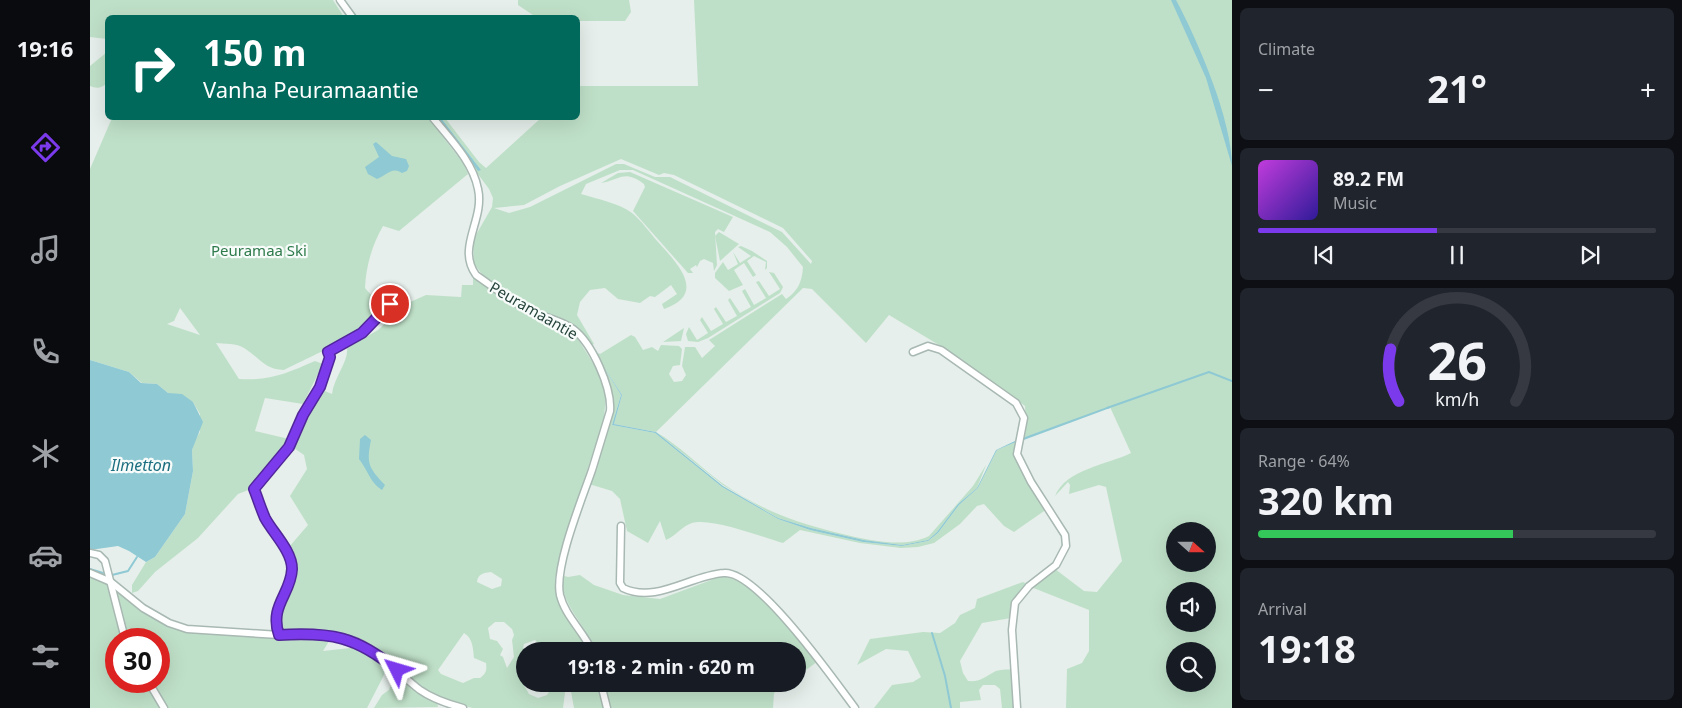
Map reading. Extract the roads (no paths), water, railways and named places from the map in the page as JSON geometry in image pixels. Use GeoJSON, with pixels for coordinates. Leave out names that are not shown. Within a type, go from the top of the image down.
{"type":"FeatureCollection","features":[{"type":"Feature","properties":{"kind":"street"},"geometry":{"type":"LineString","coordinates":[[340,0],[352,15]]}},
{"type":"Feature","properties":{"kind":"street","name":"Peuramaantie"},"geometry":{"type":"LineString","coordinates":[[435,120],[460,152],[474,176],[478,190],[478,211],[468,248],[472,269],[476,275],[526,309],[560,322],[574,330],[584,340],[610,393],[610,411],[574,524],[558,582],[561,598],[566,610],[588,642]]}},
{"type":"Feature","properties":{"kind":"street"},"geometry":{"type":"LineString","coordinates":[[279,635],[275,625],[277,609],[291,576],[292,567],[289,557],[265,518],[254,489],[289,447],[303,415],[320,387],[330,357],[328,352],[362,333],[390,304]]}},
{"type":"Feature","properties":{"kind":"street"},"geometry":{"type":"LineString","coordinates":[[913,352],[928,346],[941,350],[1016,403],[1024,418],[1017,454],[1025,473],[1065,535],[1066,546],[1056,565],[1030,586],[1015,603],[1012,630],[1017,708]]}},
{"type":"Feature","properties":{"kind":"street"},"geometry":{"type":"LineString","coordinates":[[621,526],[620,583],[623,588],[634,592],[652,592],[719,573],[738,575],[800,635],[855,708]]}},
{"type":"Feature","properties":{"kind":"street"},"geometry":{"type":"LineString","coordinates":[[90,553],[99,555],[105,561],[122,628]]}},
{"type":"Feature","properties":{"kind":"street"},"geometry":{"type":"LineString","coordinates":[[90,573],[111,582],[143,608],[169,623],[187,629],[279,635],[316,634],[357,642],[380,656],[421,690],[435,698],[463,708]]}},
{"type":"Feature","properties":{"kind":"street"},"geometry":{"type":"LineString","coordinates":[[603,692],[607,708]]}},
{"type":"Feature","properties":{"kind":"street"},"geometry":{"type":"LineString","coordinates":[[155,693],[164,708]]}},
{"type":"Feature","properties":{"kind":"water"},"geometry":{"type":"Polygon","coordinates":[[[1171,0],[1176,0],[1185,17],[1212,81],[1226,126],[1232,166],[1206,78],[1171,0]]]}},
{"type":"Feature","properties":{"kind":"water"},"geometry":{"type":"Polygon","coordinates":[[[440,120],[443,120],[481,170],[478,171],[440,120]]]}},
{"type":"Feature","properties":{"kind":"water"},"geometry":{"type":"Polygon","coordinates":[[[376,142],[392,156],[406,159],[409,166],[407,171],[402,173],[395,170],[377,179],[368,174],[365,167],[379,157],[373,144],[376,142]]]}},
{"type":"Feature","properties":{"kind":"water"},"geometry":{"type":"Polygon","coordinates":[[[598,358],[622,395],[614,424],[656,432],[723,486],[778,518],[811,528],[864,540],[902,545],[928,540],[937,532],[958,504],[977,488],[996,450],[1017,440],[997,450],[978,488],[959,505],[938,533],[928,541],[902,546],[863,542],[810,530],[778,519],[722,487],[655,433],[612,425],[621,395],[598,358]]]}},
{"type":"Feature","properties":{"kind":"water","name":"Ilmetton"},"geometry":{"type":"Polygon","coordinates":[[[90,360],[129,372],[141,383],[157,384],[168,393],[182,394],[193,402],[203,422],[192,450],[193,471],[185,514],[155,557],[146,562],[118,546],[90,550],[90,360]]]}},
{"type":"Feature","properties":{"kind":"water"},"geometry":{"type":"Polygon","coordinates":[[[1110,406],[1110,408],[1021,441],[1022,438],[1110,406]]]}},
{"type":"Feature","properties":{"kind":"water"},"geometry":{"type":"Polygon","coordinates":[[[365,435],[371,440],[369,460],[372,470],[385,485],[382,490],[372,480],[359,459],[360,439],[365,435]]]}},
{"type":"Feature","properties":{"kind":"waterway"},"geometry":{"type":"LineString","coordinates":[[1107,408],[1209,372],[1232,381]]}},
{"type":"Feature","properties":{"kind":"waterway"},"geometry":{"type":"LineString","coordinates":[[112,575],[128,571],[137,557]]}},
{"type":"Feature","properties":{"kind":"waterway"},"geometry":{"type":"LineString","coordinates":[[90,569],[103,573]]}},
{"type":"Feature","properties":{"kind":"waterway"},"geometry":{"type":"LineString","coordinates":[[932,633],[945,676],[951,708]]}},
{"type":"Feature","properties":{"kind":"park label","name":"Peuramaa Ski"},"geometry":{"type":"Point","coordinates":[259,250]}}]}
